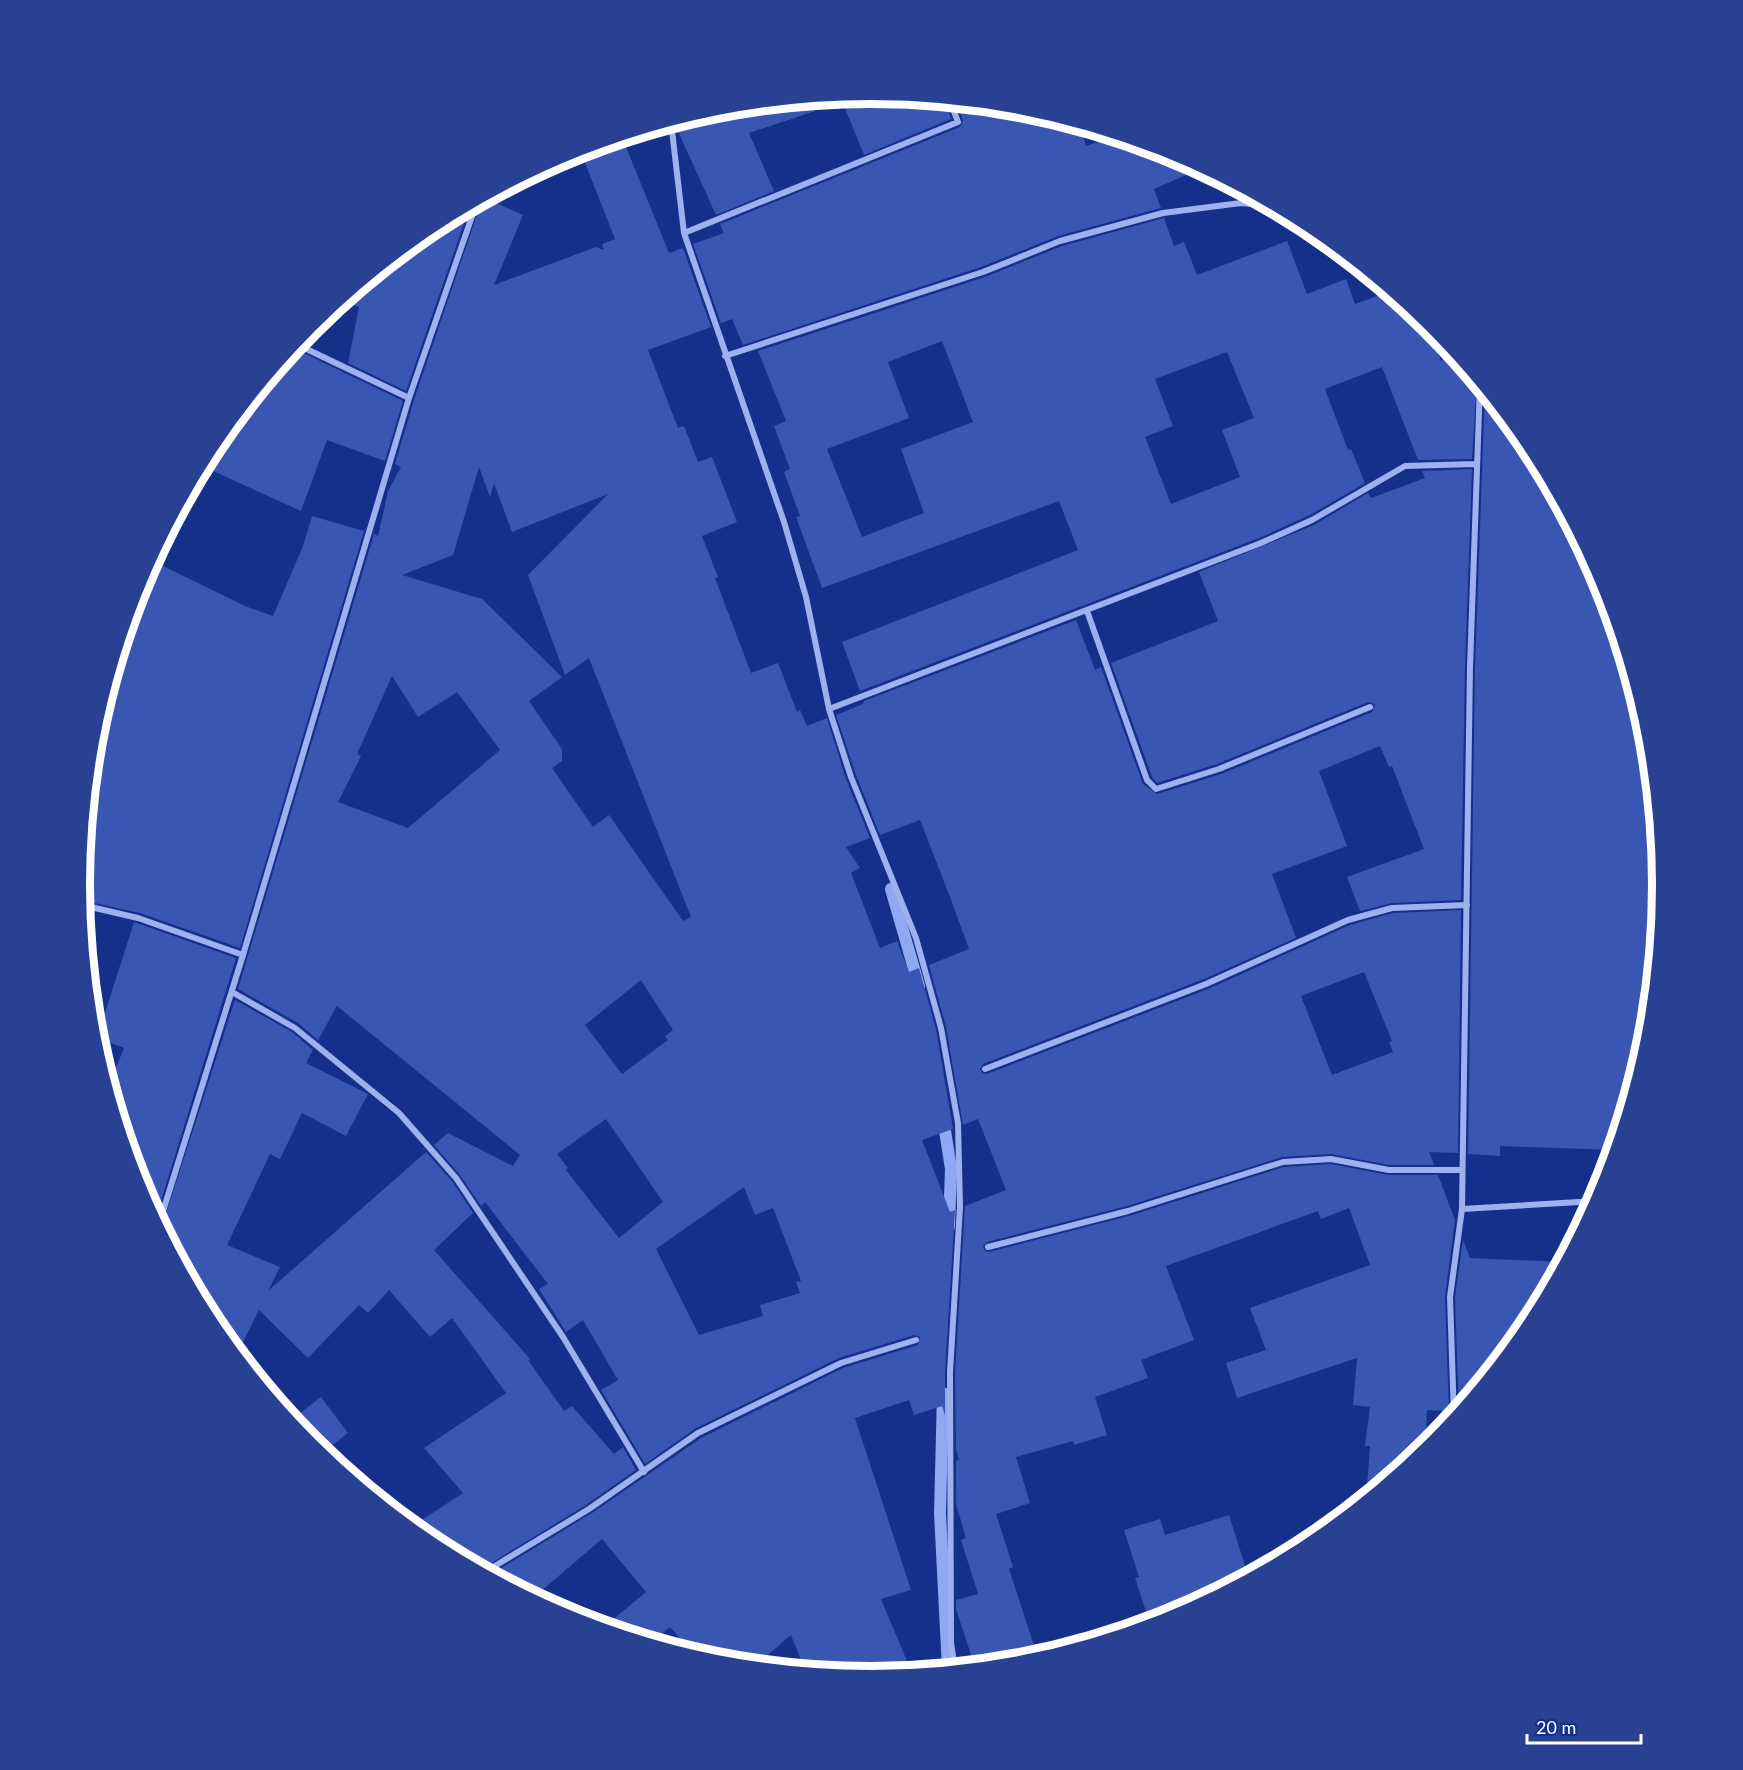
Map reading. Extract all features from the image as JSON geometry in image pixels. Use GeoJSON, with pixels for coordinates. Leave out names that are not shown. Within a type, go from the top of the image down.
{"type":"FeatureCollection","features":[{"type":"Feature","properties":{"kind":"street"},"geometry":{"type":"LineString","coordinates":[[684,233],[958,122],[953,108]]}},
{"type":"Feature","properties":{"kind":"street"},"geometry":{"type":"LineString","coordinates":[[672,129],[684,233],[787,533],[806,597],[830,708],[850,777],[916,938],[941,1028],[958,1123],[960,1207],[950,1372],[951,1643],[954,1662]]}},
{"type":"Feature","properties":{"kind":"street"},"geometry":{"type":"LineString","coordinates":[[726,356],[983,272],[1060,241],[1163,213],[1241,203],[1255,204]]}},
{"type":"Feature","properties":{"kind":"street"},"geometry":{"type":"LineString","coordinates":[[163,1213],[232,992],[410,398],[473,213]]}},
{"type":"Feature","properties":{"kind":"street"},"geometry":{"type":"LineString","coordinates":[[304,348],[410,398]]}},
{"type":"Feature","properties":{"kind":"street"},"geometry":{"type":"LineString","coordinates":[[1454,1406],[1450,1297],[1462,1209],[1475,464],[1479,394]]}},
{"type":"Feature","properties":{"kind":"street"},"geometry":{"type":"LineString","coordinates":[[830,708],[1261,543],[1312,520],[1405,466],[1475,464]]}},
{"type":"Feature","properties":{"kind":"street"},"geometry":{"type":"LineString","coordinates":[[1087,611],[1147,780],[1156,789],[1219,769],[1370,706]]}},
{"type":"Feature","properties":{"kind":"street"},"geometry":{"type":"LineString","coordinates":[[985,1069],[1206,984],[1348,920],[1392,908],[1467,905]]}},
{"type":"Feature","properties":{"kind":"street"},"geometry":{"type":"LineString","coordinates":[[91,907],[138,918],[243,955]]}},
{"type":"Feature","properties":{"kind":"street"},"geometry":{"type":"LineString","coordinates":[[232,992],[295,1028],[399,1113],[456,1178],[563,1337],[644,1472]]}},
{"type":"Feature","properties":{"kind":"street"},"geometry":{"type":"LineString","coordinates":[[988,1247],[1128,1211],[1284,1162],[1331,1159],[1389,1170],[1462,1170]]}},
{"type":"Feature","properties":{"kind":"street"},"geometry":{"type":"LineString","coordinates":[[1462,1209],[1586,1202]]}},
{"type":"Feature","properties":{"kind":"street"},"geometry":{"type":"LineString","coordinates":[[492,1568],[644,1472],[698,1433],[841,1363],[916,1340]]}},
{"type":"Feature","properties":{"kind":"building"},"geometry":{"type":"Polygon","coordinates":[[[843,105],[947,107],[951,119],[864,155],[843,105]]]}},
{"type":"Feature","properties":{"kind":"building"},"geometry":{"type":"Polygon","coordinates":[[[814,106],[815,111],[749,133],[774,191],[716,215],[677,129],[769,110],[814,106]]]}},
{"type":"Feature","properties":{"kind":"building"},"geometry":{"type":"Polygon","coordinates":[[[959,108],[1074,130],[1082,132],[1086,146],[1105,140],[1192,172],[1154,189],[1161,208],[1058,236],[981,267],[743,345],[732,319],[721,323],[693,244],[724,233],[720,224],[960,127],[963,121],[959,108]]]}},
{"type":"Feature","properties":{"kind":"building"},"geometry":{"type":"Polygon","coordinates":[[[625,144],[669,253],[683,248],[711,327],[648,350],[678,428],[684,426],[698,462],[712,457],[737,522],[702,536],[718,577],[715,578],[751,673],[778,663],[797,712],[800,710],[807,726],[827,718],[846,779],[870,838],[846,847],[860,868],[851,873],[880,948],[897,941],[909,972],[919,968],[936,1029],[953,1129],[922,1140],[950,1212],[955,1210],[945,1372],[945,1416],[942,1406],[914,1415],[909,1400],[855,1418],[911,1590],[881,1599],[909,1665],[802,1663],[791,1635],[763,1659],[684,1643],[670,1627],[658,1637],[611,1621],[646,1592],[602,1539],[540,1592],[497,1571],[592,1513],[701,1438],[843,1368],[918,1345],[920,1337],[914,1335],[839,1358],[696,1428],[645,1464],[601,1390],[618,1380],[583,1320],[566,1332],[539,1289],[548,1284],[485,1202],[481,1206],[460,1175],[434,1145],[448,1133],[513,1166],[520,1155],[337,1006],[318,1040],[298,1023],[238,989],[374,534],[378,536],[388,491],[401,467],[395,464],[414,400],[479,209],[493,202],[523,215],[494,285],[596,247],[604,250],[602,244],[615,239],[583,159],[625,144]],[[479,467],[453,555],[402,575],[482,599],[562,677],[529,701],[562,749],[562,761],[552,768],[593,827],[609,815],[683,921],[691,917],[589,658],[565,675],[528,575],[608,494],[512,532],[494,483],[490,497],[479,467]],[[392,676],[357,754],[361,756],[338,802],[408,828],[500,750],[457,692],[418,717],[392,676]],[[641,980],[585,1025],[622,1074],[668,1040],[665,1036],[673,1030],[641,980]],[[606,1119],[557,1154],[568,1168],[566,1170],[619,1238],[663,1202],[606,1119]],[[744,1187],[656,1249],[699,1335],[763,1316],[760,1305],[800,1293],[796,1282],[801,1281],[773,1208],[755,1215],[744,1187]]]}},
{"type":"Feature","properties":{"kind":"building"},"geometry":{"type":"Polygon","coordinates":[[[466,217],[406,391],[348,363],[359,307],[349,304],[396,265],[466,217]]]}},
{"type":"Feature","properties":{"kind":"building"},"geometry":{"type":"Polygon","coordinates":[[[1164,218],[1174,246],[1184,242],[1197,275],[1287,241],[1307,294],[1346,279],[1355,304],[1383,294],[1435,344],[1441,361],[1448,358],[1459,370],[1476,390],[1472,459],[1418,460],[1382,367],[1325,389],[1348,450],[1351,449],[1365,483],[1310,515],[1259,538],[860,691],[842,642],[1078,550],[1059,501],[822,588],[796,517],[800,516],[784,472],[790,469],[774,426],[786,421],[758,351],[985,277],[1062,246],[1164,218]],[[942,341],[888,362],[909,418],[827,449],[862,537],[924,513],[901,449],[973,422],[942,341]],[[1227,352],[1155,379],[1173,426],[1145,437],[1171,504],[1240,477],[1222,430],[1254,418],[1227,352]]]}},
{"type":"Feature","properties":{"kind":"building"},"geometry":{"type":"Polygon","coordinates":[[[301,352],[403,401],[385,461],[327,440],[301,511],[210,470],[251,409],[301,352]]]}},
{"type":"Feature","properties":{"kind":"building"},"geometry":{"type":"Polygon","coordinates":[[[1485,400],[1548,494],[1594,586],[1612,634],[1638,733],[1651,834],[1653,885],[1651,936],[1638,1037],[1607,1150],[1500,1146],[1500,1156],[1468,1154],[1475,667],[1485,400]]]}},
{"type":"Feature","properties":{"kind":"building"},"geometry":{"type":"Polygon","coordinates":[[[1472,469],[1465,667],[1461,900],[1392,903],[1360,911],[1347,877],[1424,849],[1392,766],[1389,767],[1380,746],[1319,771],[1347,846],[1272,874],[1296,938],[1204,979],[983,1064],[980,1069],[982,1073],[987,1074],[1208,989],[1350,925],[1393,913],[1461,910],[1458,1153],[1429,1152],[1434,1165],[1389,1165],[1331,1154],[1282,1157],[1127,1206],[987,1242],[983,1246],[985,1251],[989,1252],[1129,1216],[1284,1167],[1331,1164],[1388,1175],[1438,1175],[1455,1220],[1445,1297],[1449,1411],[1427,1410],[1426,1436],[1367,1489],[1370,1446],[1365,1446],[1370,1407],[1353,1405],[1357,1358],[1237,1398],[1226,1363],[1266,1350],[1250,1308],[1370,1265],[1349,1208],[1321,1219],[1318,1211],[1166,1266],[1194,1340],[1141,1360],[1148,1378],[1095,1397],[1107,1435],[1074,1445],[1073,1441],[1016,1457],[1030,1503],[996,1514],[1013,1567],[1009,1569],[1035,1649],[973,1660],[956,1609],[956,1600],[978,1594],[961,1540],[966,1538],[956,1504],[956,1461],[959,1460],[956,1450],[955,1372],[965,1206],[1006,1190],[978,1119],[963,1125],[946,1027],[929,965],[969,949],[920,820],[880,835],[856,775],[836,715],[863,704],[864,701],[1076,620],[1095,670],[1101,667],[1143,784],[1157,794],[1221,774],[1372,712],[1375,704],[1368,702],[1217,764],[1157,783],[1152,777],[1111,663],[1218,621],[1199,572],[1314,525],[1368,493],[1371,498],[1425,478],[1422,471],[1472,469]],[[1364,972],[1301,996],[1332,1075],[1393,1052],[1389,1042],[1392,1041],[1364,972]]]}},
{"type":"Feature","properties":{"kind":"building"},"geometry":{"type":"Polygon","coordinates":[[[312,516],[364,531],[240,948],[140,913],[91,902],[92,834],[105,733],[119,689],[116,688],[131,634],[159,564],[245,606],[273,616],[303,546],[312,516]]]}},
{"type":"Feature","properties":{"kind":"building"},"geometry":{"type":"Polygon","coordinates":[[[134,922],[236,958],[159,1206],[131,1136],[114,1073],[124,1048],[106,1041],[102,1021],[134,922]]]}},
{"type":"Feature","properties":{"kind":"building"},"geometry":{"type":"Polygon","coordinates":[[[235,1000],[292,1032],[313,1050],[306,1063],[368,1094],[346,1136],[302,1113],[280,1159],[270,1154],[227,1245],[280,1267],[268,1291],[426,1152],[452,1181],[473,1213],[434,1250],[530,1359],[528,1360],[564,1411],[572,1406],[614,1454],[623,1447],[636,1470],[586,1505],[487,1565],[481,1562],[419,1522],[463,1493],[424,1448],[506,1393],[452,1318],[430,1337],[389,1290],[368,1313],[359,1305],[308,1358],[259,1310],[241,1346],[195,1276],[165,1218],[235,1000]]]}},
{"type":"Feature","properties":{"kind":"building"},"geometry":{"type":"Polygon","coordinates":[[[1463,1240],[1470,1258],[1556,1262],[1492,1361],[1459,1400],[1455,1297],[1463,1240]]]}},
{"type":"Feature","properties":{"kind":"building"},"geometry":{"type":"Polygon","coordinates":[[[321,1397],[348,1433],[329,1448],[298,1415],[321,1397]]]}},
{"type":"Feature","properties":{"kind":"building"},"geometry":{"type":"Polygon","coordinates":[[[1229,1515],[1246,1570],[1217,1586],[1147,1616],[1135,1578],[1139,1577],[1124,1530],[1160,1519],[1165,1535],[1229,1515]]]}},
{"type":"Feature","properties":{"kind":"waterway"},"geometry":{"type":"LineString","coordinates":[[891,889],[919,986]]}},
{"type":"Feature","properties":{"kind":"waterway"},"geometry":{"type":"LineString","coordinates":[[943,1118],[951,1169],[949,1226]]}},
{"type":"Feature","properties":{"kind":"waterway"},"geometry":{"type":"LineString","coordinates":[[943,1393],[940,1513],[948,1663]]}}]}
